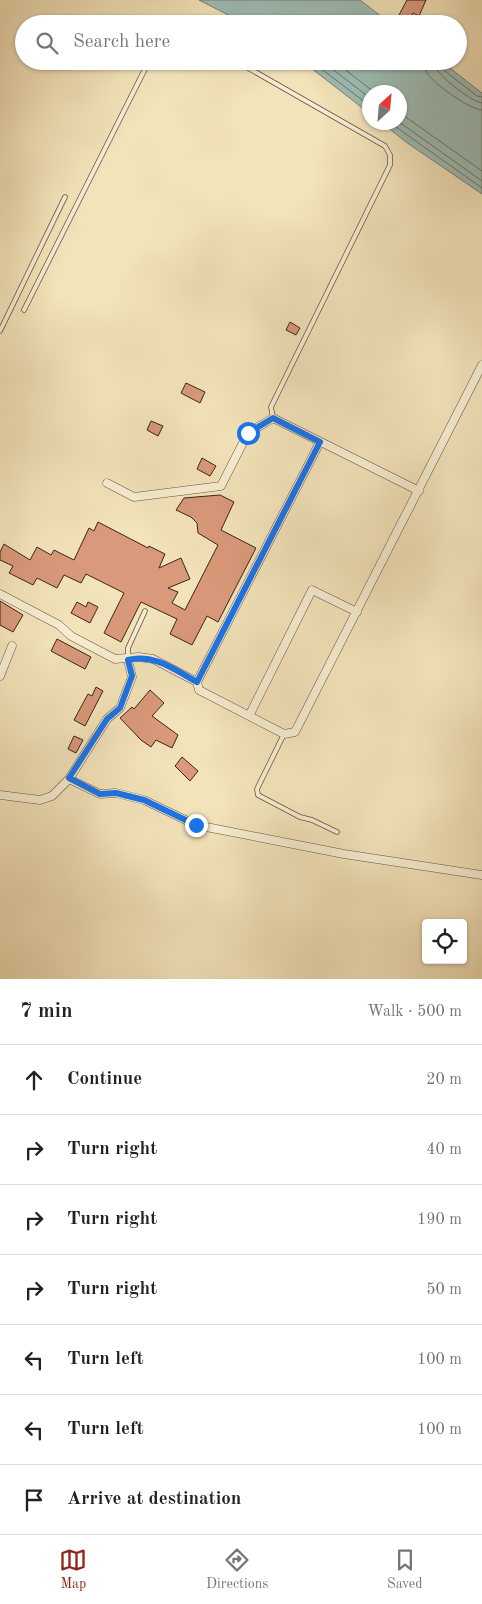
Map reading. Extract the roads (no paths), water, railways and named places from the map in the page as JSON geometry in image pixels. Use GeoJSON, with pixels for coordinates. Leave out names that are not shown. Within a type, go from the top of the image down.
{"type":"FeatureCollection","features":[{"type":"Feature","properties":{"kind":"street"},"geometry":{"type":"LineString","coordinates":[[320,442],[197,682],[199,690],[284,734],[295,732],[482,365]]}},
{"type":"Feature","properties":{"kind":"street"},"geometry":{"type":"LineString","coordinates":[[107,483],[134,497],[221,486],[248,433],[273,418],[419,491]]}},
{"type":"Feature","properties":{"kind":"street"},"geometry":{"type":"LineString","coordinates":[[249,716],[312,590],[357,612]]}},
{"type":"Feature","properties":{"kind":"street"},"geometry":{"type":"LineString","coordinates":[[0,594],[59,625],[71,636],[115,660],[128,660],[139,657],[153,659],[197,682]]}},
{"type":"Feature","properties":{"kind":"street"},"geometry":{"type":"LineString","coordinates":[[0,676],[12,646]]}},
{"type":"Feature","properties":{"kind":"street"},"geometry":{"type":"LineString","coordinates":[[1,794],[40,800],[52,796],[69,778],[107,719],[120,708],[132,676],[128,660]]}},
{"type":"Feature","properties":{"kind":"street"},"geometry":{"type":"LineString","coordinates":[[69,778],[100,794],[116,793],[144,800],[196,825],[344,854],[482,875]]}},
{"type":"Feature","properties":{"kind":"lane"},"geometry":{"type":"LineString","coordinates":[[24,310],[144,70]]}},
{"type":"Feature","properties":{"kind":"lane"},"geometry":{"type":"LineString","coordinates":[[252,70],[384,146],[390,155],[390,165],[271,408],[273,418]]}},
{"type":"Feature","properties":{"kind":"lane"},"geometry":{"type":"LineString","coordinates":[[0,330],[66,197]]}},
{"type":"Feature","properties":{"kind":"lane"},"geometry":{"type":"LineString","coordinates":[[128,660],[128,648],[146,611]]}},
{"type":"Feature","properties":{"kind":"lane"},"geometry":{"type":"LineString","coordinates":[[284,734],[257,788],[258,795],[300,817],[312,820],[337,832]]}},
{"type":"Feature","properties":{"kind":"water"},"geometry":{"type":"Polygon","coordinates":[[[199,0],[360,0],[379,15],[228,15],[199,0]]]}},
{"type":"Feature","properties":{"kind":"water"},"geometry":{"type":"Polygon","coordinates":[[[314,70],[453,70],[482,93],[482,194],[391,130],[407,130],[407,85],[362,85],[362,108],[314,70]]]}}]}
